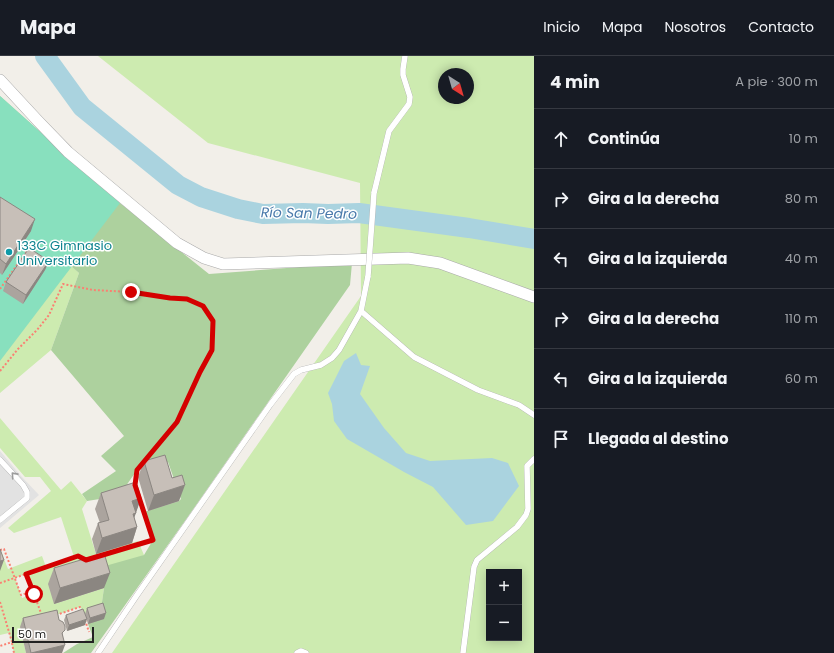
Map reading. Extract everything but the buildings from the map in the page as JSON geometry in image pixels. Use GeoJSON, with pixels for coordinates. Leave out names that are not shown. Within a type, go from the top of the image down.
{"type":"FeatureCollection","features":[{"type":"Feature","properties":{"kind":"street"},"geometry":{"type":"LineString","coordinates":[[0,80],[68,152],[177,243],[204,258],[223,264],[408,258],[440,263],[534,297]]}},
{"type":"Feature","properties":{"kind":"lane"},"geometry":{"type":"LineString","coordinates":[[98,653],[270,405],[294,374],[301,370],[321,365],[332,358],[339,350],[361,311],[368,276],[374,193],[388,131],[409,104],[410,97],[403,75],[405,56]]}},
{"type":"Feature","properties":{"kind":"lane"},"geometry":{"type":"LineString","coordinates":[[361,311],[414,357],[478,390],[519,405],[534,415]]}},
{"type":"Feature","properties":{"kind":"lane"},"geometry":{"type":"LineString","coordinates":[[463,653],[474,567],[477,560],[517,527],[526,515],[528,510],[527,466],[534,459]]}},
{"type":"Feature","properties":{"kind":"lane"},"geometry":{"type":"LineString","coordinates":[[0,460],[23,485],[27,492],[27,498],[0,520]]}},
{"type":"Feature","properties":{"kind":"lane"},"geometry":{"type":"LineString","coordinates":[[297,653],[301,651],[306,653]]}},
{"type":"Feature","properties":{"kind":"path"},"geometry":{"type":"LineString","coordinates":[[0,289],[32,244]]}},
{"type":"Feature","properties":{"kind":"path"},"geometry":{"type":"LineString","coordinates":[[0,371],[49,315],[63,284],[93,290],[131,292],[187,299],[203,306],[213,321],[212,350],[177,422],[137,470],[135,485],[137,492]]}},
{"type":"Feature","properties":{"kind":"path"},"geometry":{"type":"LineString","coordinates":[[101,556],[153,540],[139,498]]}},
{"type":"Feature","properties":{"kind":"path"},"geometry":{"type":"LineString","coordinates":[[0,550],[4,549],[21,595],[33,591]]}},
{"type":"Feature","properties":{"kind":"path"},"geometry":{"type":"LineString","coordinates":[[0,583],[78,556],[86,560]]}},
{"type":"Feature","properties":{"kind":"path"},"geometry":{"type":"LineString","coordinates":[[26,574],[43,620]]}},
{"type":"Feature","properties":{"kind":"path"},"geometry":{"type":"LineString","coordinates":[[0,602],[14,653]]}},
{"type":"Feature","properties":{"kind":"path"},"geometry":{"type":"LineString","coordinates":[[50,617],[80,606],[82,613]]}},
{"type":"Feature","properties":{"kind":"path"},"geometry":{"type":"LineString","coordinates":[[85,619],[89,632]]}},
{"type":"Feature","properties":{"kind":"path"},"geometry":{"type":"LineString","coordinates":[[0,646],[12,642]]}},
{"type":"Feature","properties":{"kind":"green space"},"geometry":{"type":"Polygon","coordinates":[[[98,56],[534,56],[534,653],[112,653],[361,296],[360,183],[208,143],[98,56]]]}},
{"type":"Feature","properties":{"kind":"green space"},"geometry":{"type":"Polygon","coordinates":[[[0,96],[120,203],[209,274],[352,263],[350,285],[91,653],[63,653],[77,644],[93,637],[88,624],[101,609],[104,588],[98,568],[144,555],[153,540],[144,512],[179,501],[181,499],[168,462],[137,470],[119,496],[87,501],[82,494],[116,471],[101,456],[124,436],[51,350],[79,273],[31,231],[0,96]]]}},
{"type":"Feature","properties":{"kind":"green space"},"geometry":{"type":"Polygon","coordinates":[[[0,96],[120,203],[0,361],[0,96]]]}},
{"type":"Feature","properties":{"kind":"green space"},"geometry":{"type":"Polygon","coordinates":[[[58,254],[79,273],[51,350],[0,393],[0,320],[58,254]]]}},
{"type":"Feature","properties":{"kind":"green space"},"geometry":{"type":"Polygon","coordinates":[[[0,418],[61,490],[71,481],[87,501],[82,509],[96,554],[138,541],[144,555],[54,604],[104,588],[101,609],[85,614],[80,607],[20,627],[26,653],[14,653],[9,633],[0,635],[0,551],[8,569],[42,556],[46,567],[74,557],[61,517],[14,533],[8,528],[51,491],[40,477],[25,477],[0,448],[0,418]],[[26,574],[15,578],[22,598],[34,594],[26,574]]]}},
{"type":"Feature","properties":{"kind":"shaded area"},"geometry":{"type":"Polygon","coordinates":[[[0,451],[39,495],[0,528],[0,451]]]}},
{"type":"Feature","properties":{"kind":"water"},"geometry":{"type":"Polygon","coordinates":[[[356,353],[361,365],[370,366],[360,394],[384,428],[406,453],[430,461],[492,458],[508,463],[519,486],[493,521],[466,525],[433,487],[347,439],[334,421],[332,404],[328,393],[344,361],[356,353]]]}},
{"type":"Feature","properties":{"kind":"waterway","name":"Río San Pedro"},"geometry":{"type":"LineString","coordinates":[[45,56],[82,107],[178,185],[201,197],[238,209],[263,214],[359,213],[469,228],[534,239]]}},
{"type":"Feature","properties":{"kind":"place","name":"133C Gimnasio Universitario"},"geometry":{"type":"Point","coordinates":[9,252]}},
{"type":"Feature","properties":{"kind":"route"},"geometry":{"type":"LineString","coordinates":[[34,594],[26,574],[78,556],[86,560],[153,540],[135,485],[137,470],[177,422],[212,350],[213,321],[203,306],[187,299],[131,292]]}}]}
